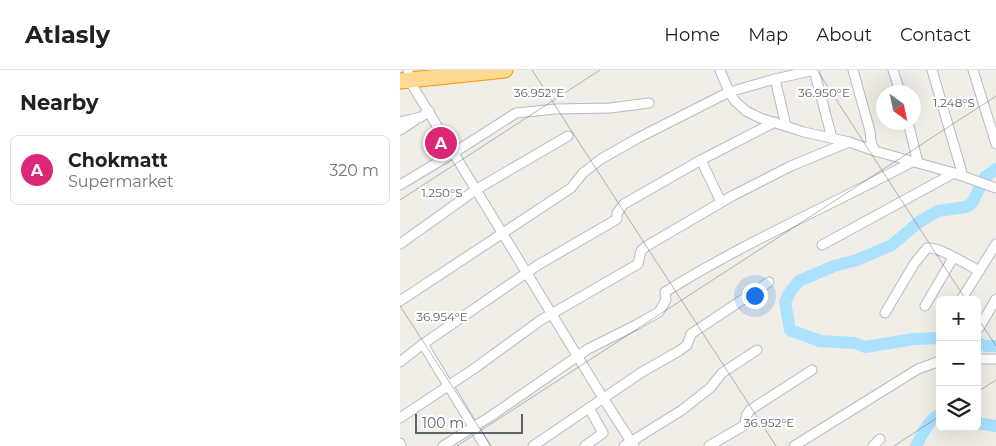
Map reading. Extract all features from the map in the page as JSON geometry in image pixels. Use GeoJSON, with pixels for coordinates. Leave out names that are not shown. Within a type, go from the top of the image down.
{"type":"FeatureCollection","features":[{"type":"Feature","properties":{"kind":"highway"},"geometry":{"type":"LineString","coordinates":[[406,77],[505,70]]}},
{"type":"Feature","properties":{"kind":"street"},"geometry":{"type":"LineString","coordinates":[[720,70],[730,92],[741,107],[753,115],[916,162],[993,187]]}},
{"type":"Feature","properties":{"kind":"street"},"geometry":{"type":"LineString","coordinates":[[400,301],[571,188],[583,173],[601,159],[638,138],[730,92],[775,78],[815,70],[832,138]]}},
{"type":"Feature","properties":{"kind":"street"},"geometry":{"type":"LineString","coordinates":[[853,70],[870,131],[871,142],[875,151]]}},
{"type":"Feature","properties":{"kind":"street"},"geometry":{"type":"LineString","coordinates":[[893,70],[898,85]]}},
{"type":"Feature","properties":{"kind":"street"},"geometry":{"type":"LineString","coordinates":[[932,70],[958,175]]}},
{"type":"Feature","properties":{"kind":"street"},"geometry":{"type":"LineString","coordinates":[[973,70],[996,144]]}},
{"type":"Feature","properties":{"kind":"street"},"geometry":{"type":"LineString","coordinates":[[406,77],[455,152],[630,444],[682,410],[710,388],[722,373],[757,350]]}},
{"type":"Feature","properties":{"kind":"street"},"geometry":{"type":"LineString","coordinates":[[775,78],[786,126]]}},
{"type":"Feature","properties":{"kind":"street"},"geometry":{"type":"LineString","coordinates":[[400,185],[516,113],[610,108],[649,103]]}},
{"type":"Feature","properties":{"kind":"street"},"geometry":{"type":"LineString","coordinates":[[400,130],[429,111]]}},
{"type":"Feature","properties":{"kind":"street"},"geometry":{"type":"LineString","coordinates":[[400,122],[421,117]]}},
{"type":"Feature","properties":{"kind":"street"},"geometry":{"type":"LineString","coordinates":[[400,362],[528,272],[617,219],[617,213],[624,204],[701,160],[775,122]]}},
{"type":"Feature","properties":{"kind":"street"},"geometry":{"type":"LineString","coordinates":[[910,130],[916,162]]}},
{"type":"Feature","properties":{"kind":"street"},"geometry":{"type":"LineString","coordinates":[[400,244],[477,189],[568,136]]}},
{"type":"Feature","properties":{"kind":"street"},"geometry":{"type":"LineString","coordinates":[[400,418],[552,313],[638,264],[640,251],[645,247],[721,202],[792,166],[849,142]]}},
{"type":"Feature","properties":{"kind":"street"},"geometry":{"type":"LineString","coordinates":[[701,160],[721,202]]}},
{"type":"Feature","properties":{"kind":"street"},"geometry":{"type":"LineString","coordinates":[[443,446],[588,349],[659,312],[666,300],[665,292],[704,268],[802,217],[916,162]]}},
{"type":"Feature","properties":{"kind":"street"},"geometry":{"type":"LineString","coordinates":[[822,245],[958,175]]}},
{"type":"Feature","properties":{"kind":"street"},"geometry":{"type":"LineString","coordinates":[[963,296],[996,244]]}},
{"type":"Feature","properties":{"kind":"street"},"geometry":{"type":"LineString","coordinates":[[885,313],[925,249],[929,247],[979,271]]}},
{"type":"Feature","properties":{"kind":"street"},"geometry":{"type":"LineString","coordinates":[[925,306],[953,258]]}},
{"type":"Feature","properties":{"kind":"street"},"geometry":{"type":"LineString","coordinates":[[533,446],[642,372],[679,351],[686,345],[692,332],[769,282]]}},
{"type":"Feature","properties":{"kind":"street"},"geometry":{"type":"LineString","coordinates":[[981,323],[996,300]]}},
{"type":"Feature","properties":{"kind":"street"},"geometry":{"type":"LineString","coordinates":[[423,344],[485,446]]}},
{"type":"Feature","properties":{"kind":"street"},"geometry":{"type":"LineString","coordinates":[[981,359],[996,360]]}},
{"type":"Feature","properties":{"kind":"street"},"geometry":{"type":"LineString","coordinates":[[794,446],[918,369],[936,362]]}},
{"type":"Feature","properties":{"kind":"street"},"geometry":{"type":"LineString","coordinates":[[709,446],[744,425],[750,410],[812,370]]}},
{"type":"Feature","properties":{"kind":"street"},"geometry":{"type":"LineString","coordinates":[[585,446],[603,432],[589,408]]}},
{"type":"Feature","properties":{"kind":"street"},"geometry":{"type":"LineString","coordinates":[[873,446],[880,439]]}},
{"type":"Feature","properties":{"kind":"waterway"},"geometry":{"type":"LineString","coordinates":[[936,338],[914,339],[865,347],[855,343],[820,341],[790,330],[785,302],[799,281],[892,245],[919,222],[938,211],[966,207],[972,203],[985,177],[996,169]]}},
{"type":"Feature","properties":{"kind":"waterway"},"geometry":{"type":"LineString","coordinates":[[981,344],[996,346]]}},
{"type":"Feature","properties":{"kind":"waterway"},"geometry":{"type":"LineString","coordinates":[[916,446],[929,424],[936,417]]}},
{"type":"Feature","properties":{"kind":"waterway"},"geometry":{"type":"LineString","coordinates":[[981,424],[996,426]]}},
{"type":"Feature","properties":{"kind":"place","name":"Chokmatt"},"geometry":{"type":"Point","coordinates":[441,143]}}]}
